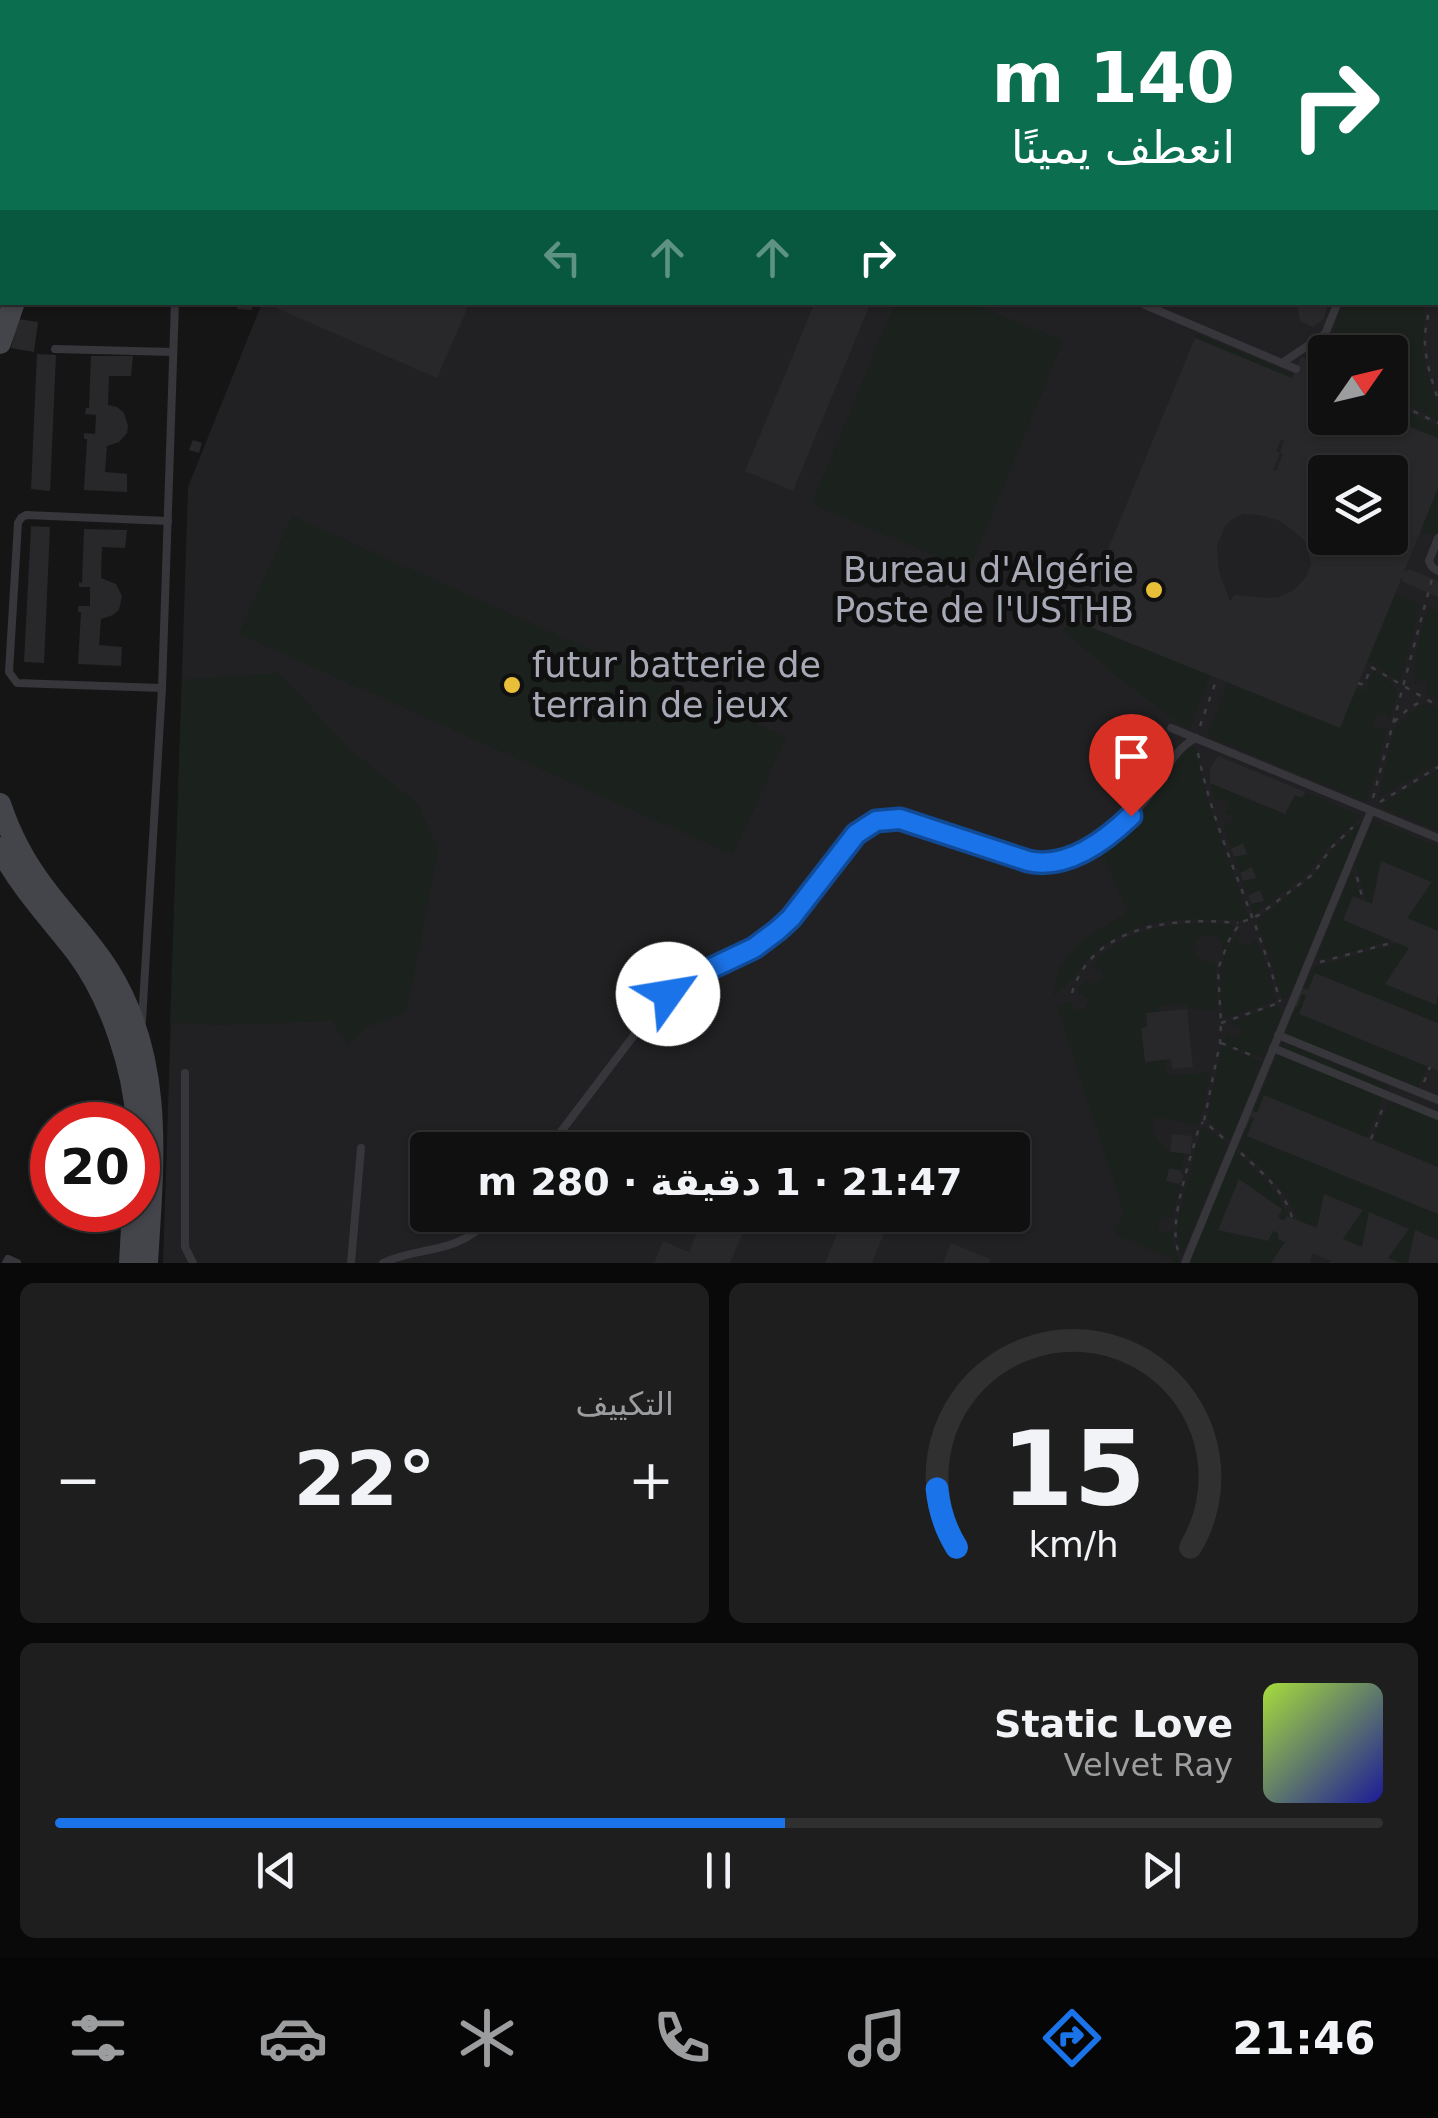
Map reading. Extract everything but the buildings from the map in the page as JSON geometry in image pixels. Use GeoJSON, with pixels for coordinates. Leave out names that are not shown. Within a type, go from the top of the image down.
{"type":"FeatureCollection","features":[{"type":"Feature","properties":{"kind":"main road"},"geometry":{"type":"LineString","coordinates":[[0,343],[13,305]]}},
{"type":"Feature","properties":{"kind":"main road"},"geometry":{"type":"LineString","coordinates":[[0,804],[22,855],[108,970],[128,1008],[141,1046],[154,1135],[147,1263]]}},
{"type":"Feature","properties":{"kind":"main road"},"geometry":{"type":"LineString","coordinates":[[0,848],[30,896],[78,954],[104,998],[134,1102]]}},
{"type":"Feature","properties":{"kind":"main road"},"geometry":{"type":"LineString","coordinates":[[130,1263],[132,1232]]}},
{"type":"Feature","properties":{"kind":"lane"},"geometry":{"type":"LineString","coordinates":[[141,1046],[162,688],[175,305]]}},
{"type":"Feature","properties":{"kind":"lane"},"geometry":{"type":"LineString","coordinates":[[1145,305],[1296,369]]}},
{"type":"Feature","properties":{"kind":"lane"},"geometry":{"type":"LineString","coordinates":[[1282,363],[1325,334],[1337,305]]}},
{"type":"Feature","properties":{"kind":"lane"},"geometry":{"type":"LineString","coordinates":[[55,348],[173,352]]}},
{"type":"Feature","properties":{"kind":"lane"},"geometry":{"type":"LineString","coordinates":[[162,688],[17,683],[9,672],[21,518],[26,515],[168,521]]}},
{"type":"Feature","properties":{"kind":"lane"},"geometry":{"type":"LineString","coordinates":[[1436,570],[1430,561],[1438,538]]}},
{"type":"Feature","properties":{"kind":"lane"},"geometry":{"type":"LineString","coordinates":[[1171,728],[1438,838]]}},
{"type":"Feature","properties":{"kind":"lane"},"geometry":{"type":"LineString","coordinates":[[561,1132],[658,1005],[689,979],[742,955],[778,930],[862,828],[876,821],[900,819],[1028,861],[1058,861],[1098,843],[1121,826],[1150,794],[1179,748],[1196,738]]}},
{"type":"Feature","properties":{"kind":"lane"},"geometry":{"type":"LineString","coordinates":[[1185,1263],[1273,1048],[1285,1004],[1309,960],[1371,811]]}},
{"type":"Feature","properties":{"kind":"lane"},"geometry":{"type":"LineString","coordinates":[[1278,1034],[1438,1100]]}},
{"type":"Feature","properties":{"kind":"lane"},"geometry":{"type":"LineString","coordinates":[[1273,1048],[1438,1116]]}},
{"type":"Feature","properties":{"kind":"lane"},"geometry":{"type":"LineString","coordinates":[[185,1073],[185,1246],[193,1263]]}},
{"type":"Feature","properties":{"kind":"lane"},"geometry":{"type":"LineString","coordinates":[[351,1263],[361,1148]]}},
{"type":"Feature","properties":{"kind":"lane"},"geometry":{"type":"LineString","coordinates":[[383,1263],[454,1244],[474,1232]]}},
{"type":"Feature","properties":{"kind":"lane"},"geometry":{"type":"LineString","coordinates":[[6,1263],[8,1259],[17,1263]]}},
{"type":"Feature","properties":{"kind":"path"},"geometry":{"type":"LineString","coordinates":[[1430,305],[1425,349],[1438,399]]}},
{"type":"Feature","properties":{"kind":"path"},"geometry":{"type":"LineString","coordinates":[[1408,409],[1438,423]]}},
{"type":"Feature","properties":{"kind":"path"},"geometry":{"type":"LineString","coordinates":[[1436,570],[1374,805],[1438,767]]}},
{"type":"Feature","properties":{"kind":"path"},"geometry":{"type":"LineString","coordinates":[[1358,682],[1364,686],[1371,667],[1438,706]]}},
{"type":"Feature","properties":{"kind":"path"},"geometry":{"type":"LineString","coordinates":[[1217,678],[1196,738],[1204,778],[1285,1004],[1221,1023]]}},
{"type":"Feature","properties":{"kind":"path"},"geometry":{"type":"LineString","coordinates":[[1393,723],[1425,699]]}},
{"type":"Feature","properties":{"kind":"path"},"geometry":{"type":"LineString","coordinates":[[1072,993],[1084,966],[1117,940],[1145,927],[1185,921],[1240,924],[1253,919],[1312,874],[1342,837],[1371,811]]}},
{"type":"Feature","properties":{"kind":"path"},"geometry":{"type":"LineString","coordinates":[[1351,856],[1363,900]]}},
{"type":"Feature","properties":{"kind":"path"},"geometry":{"type":"LineString","coordinates":[[1178,1251],[1174,1240],[1176,1219],[1199,1127],[1204,1121],[1220,1043],[1218,969],[1240,924]]}},
{"type":"Feature","properties":{"kind":"path"},"geometry":{"type":"LineString","coordinates":[[1309,960],[1317,963],[1394,942]]}},
{"type":"Feature","properties":{"kind":"path"},"geometry":{"type":"LineString","coordinates":[[1220,1043],[1267,1062]]}},
{"type":"Feature","properties":{"kind":"path"},"geometry":{"type":"LineString","coordinates":[[1420,1093],[1430,1068]]}},
{"type":"Feature","properties":{"kind":"path"},"geometry":{"type":"LineString","coordinates":[[1370,1139],[1388,1096]]}},
{"type":"Feature","properties":{"kind":"path"},"geometry":{"type":"LineString","coordinates":[[1204,1121],[1258,1168],[1288,1205],[1292,1218]]}},
{"type":"Feature","properties":{"kind":"shaded area"},"geometry":{"type":"Polygon","coordinates":[[[261,305],[1438,305],[1438,1263],[163,1263],[188,487],[261,305]]]}},
{"type":"Feature","properties":{"kind":"shaded area"},"geometry":{"type":"Polygon","coordinates":[[[894,305],[976,305],[1063,341],[969,570],[812,504],[894,305]]]}},
{"type":"Feature","properties":{"kind":"shaded area"},"geometry":{"type":"Polygon","coordinates":[[[1342,305],[1425,305],[1423,354],[1438,420],[1408,405],[1408,335],[1335,335],[1342,305]]]}},
{"type":"Feature","properties":{"kind":"shaded area"},"geometry":{"type":"Polygon","coordinates":[[[1196,334],[1293,374],[1292,378],[1195,338],[1196,334]]]}},
{"type":"Feature","properties":{"kind":"shaded area"},"geometry":{"type":"Polygon","coordinates":[[[1408,412],[1438,427],[1438,438],[1408,426],[1408,412]]]}},
{"type":"Feature","properties":{"kind":"shaded area"},"geometry":{"type":"Polygon","coordinates":[[[1438,488],[1438,529],[1435,535],[1420,532],[1438,488]]]}},
{"type":"Feature","properties":{"kind":"shaded area","name":"futur batterie de terrain de jeux"},"geometry":{"type":"Polygon","coordinates":[[[292,516],[786,737],[733,855],[239,634],[292,516]]]}},
{"type":"Feature","properties":{"kind":"shaded area"},"geometry":{"type":"Polygon","coordinates":[[[1395,594],[1421,605],[1400,681],[1367,661],[1395,594]]]}},
{"type":"Feature","properties":{"kind":"shaded area"},"geometry":{"type":"Polygon","coordinates":[[[1428,608],[1438,612],[1438,700],[1424,693],[1426,681],[1419,680],[1415,685],[1414,676],[1428,608]]]}},
{"type":"Feature","properties":{"kind":"shaded area"},"geometry":{"type":"Polygon","coordinates":[[[1078,622],[1210,675],[1190,728],[1115,675],[1063,630],[1078,622]]]}},
{"type":"Feature","properties":{"kind":"shaded area"},"geometry":{"type":"Polygon","coordinates":[[[1374,671],[1394,686],[1396,695],[1390,719],[1384,712],[1374,717],[1376,728],[1388,727],[1367,802],[1207,736],[1228,683],[1366,691],[1374,671]]]}},
{"type":"Feature","properties":{"kind":"shaded area"},"geometry":{"type":"Polygon","coordinates":[[[279,673],[347,747],[418,804],[438,851],[407,1011],[366,1028],[348,1045],[332,1021],[218,1025],[170,1022],[182,680],[279,673]]]}},
{"type":"Feature","properties":{"kind":"shaded area"},"geometry":{"type":"Polygon","coordinates":[[[1426,703],[1438,708],[1438,763],[1378,798],[1394,729],[1426,703]]]}},
{"type":"Feature","properties":{"kind":"shaded area"},"geometry":{"type":"Polygon","coordinates":[[[1193,745],[1248,916],[1239,921],[1164,921],[1129,931],[1097,951],[1053,996],[1060,965],[1082,940],[1128,912],[1100,847],[1142,812],[1193,745]]]}},
{"type":"Feature","properties":{"kind":"shaded area"},"geometry":{"type":"Polygon","coordinates":[[[1438,770],[1438,831],[1378,806],[1438,770]]]}},
{"type":"Feature","properties":{"kind":"shaded area"},"geometry":{"type":"Polygon","coordinates":[[[1210,783],[1284,814],[1295,795],[1302,798],[1305,792],[1361,816],[1328,847],[1309,873],[1254,914],[1251,904],[1264,900],[1259,890],[1248,896],[1243,881],[1256,877],[1252,868],[1240,873],[1234,857],[1247,853],[1243,843],[1231,849],[1224,828],[1233,819],[1225,811],[1228,801],[1221,798],[1216,803],[1210,783]]]}},
{"type":"Feature","properties":{"kind":"shaded area"},"geometry":{"type":"Polygon","coordinates":[[[1373,820],[1438,847],[1438,931],[1407,918],[1431,882],[1381,861],[1372,904],[1367,901],[1355,864],[1373,820]]]}},
{"type":"Feature","properties":{"kind":"shaded area"},"geometry":{"type":"Polygon","coordinates":[[[1361,823],[1289,997],[1283,999],[1257,920],[1313,877],[1331,851],[1361,823]]]}},
{"type":"Feature","properties":{"kind":"shaded area"},"geometry":{"type":"Polygon","coordinates":[[[1352,871],[1360,898],[1353,896],[1344,920],[1391,940],[1317,958],[1352,871]]]}},
{"type":"Feature","properties":{"kind":"shaded area"},"geometry":{"type":"Polygon","coordinates":[[[1202,923],[1234,927],[1223,951],[1221,941],[1214,935],[1200,937],[1195,946],[1202,961],[1215,962],[1218,1010],[1192,1009],[1185,1004],[1159,1005],[1159,1012],[1146,1014],[1147,1027],[1141,1028],[1145,1062],[1165,1060],[1167,1075],[1211,1073],[1200,1122],[1193,1125],[1158,1117],[1154,1120],[1154,1134],[1161,1144],[1185,1154],[1181,1171],[1169,1168],[1167,1181],[1181,1186],[1172,1219],[1161,1219],[1158,1224],[1163,1234],[1173,1231],[1179,1261],[1172,1263],[1172,1259],[1114,1234],[1124,1213],[1057,1007],[1071,1001],[1074,1009],[1085,1009],[1089,1001],[1079,994],[1080,985],[1086,980],[1096,984],[1103,978],[1101,970],[1090,968],[1128,938],[1156,928],[1202,923]]]}},
{"type":"Feature","properties":{"kind":"shaded area"},"geometry":{"type":"Polygon","coordinates":[[[1240,931],[1238,939],[1244,945],[1251,945],[1255,938],[1268,967],[1276,1000],[1225,1019],[1220,973],[1232,940],[1240,931]]]}},
{"type":"Feature","properties":{"kind":"shaded area"},"geometry":{"type":"Polygon","coordinates":[[[1398,943],[1409,948],[1386,984],[1438,994],[1438,1023],[1316,973],[1308,990],[1304,988],[1315,967],[1398,943]]]}},
{"type":"Feature","properties":{"kind":"shaded area"},"geometry":{"type":"Polygon","coordinates":[[[1302,994],[1306,996],[1299,1014],[1427,1066],[1417,1089],[1285,1035],[1302,994]]]}},
{"type":"Feature","properties":{"kind":"shaded area"},"geometry":{"type":"Polygon","coordinates":[[[1276,1006],[1282,1013],[1264,1058],[1222,1042],[1228,1033],[1235,1038],[1241,1033],[1238,1026],[1228,1023],[1276,1006]]]}},
{"type":"Feature","properties":{"kind":"shaded area"},"geometry":{"type":"Polygon","coordinates":[[[1282,1042],[1388,1086],[1386,1090],[1280,1047],[1282,1042]]]}},
{"type":"Feature","properties":{"kind":"shaded area"},"geometry":{"type":"Polygon","coordinates":[[[1222,1045],[1262,1062],[1230,1140],[1208,1115],[1222,1045]]]}},
{"type":"Feature","properties":{"kind":"shaded area"},"geometry":{"type":"Polygon","coordinates":[[[1278,1054],[1384,1097],[1366,1137],[1264,1096],[1257,1113],[1254,1112],[1278,1054]]]}},
{"type":"Feature","properties":{"kind":"shaded area"},"geometry":{"type":"Polygon","coordinates":[[[1390,1100],[1438,1120],[1438,1167],[1374,1140],[1390,1100]]]}},
{"type":"Feature","properties":{"kind":"shaded area"},"geometry":{"type":"Polygon","coordinates":[[[1251,1117],[1254,1118],[1248,1136],[1438,1214],[1438,1240],[1415,1231],[1408,1263],[1400,1263],[1388,1258],[1408,1228],[1370,1212],[1362,1247],[1343,1239],[1363,1210],[1325,1194],[1317,1228],[1298,1220],[1281,1190],[1239,1147],[1251,1117]]]}},
{"type":"Feature","properties":{"kind":"shaded area"},"geometry":{"type":"Polygon","coordinates":[[[1205,1127],[1228,1145],[1182,1255],[1176,1239],[1178,1219],[1201,1129],[1205,1127]]]}},
{"type":"Feature","properties":{"kind":"shaded area"},"geometry":{"type":"Polygon","coordinates":[[[1234,1150],[1265,1180],[1283,1206],[1287,1216],[1284,1220],[1278,1218],[1282,1209],[1239,1180],[1278,1233],[1278,1239],[1285,1242],[1271,1263],[1187,1263],[1234,1150]]]}},
{"type":"Feature","properties":{"kind":"place","name":"Bureau d'Algérie Poste de l'USTHB"},"geometry":{"type":"Point","coordinates":[1154,590]}},
{"type":"Feature","properties":{"kind":"place","name":"futur batterie de terrain de jeux"},"geometry":{"type":"Point","coordinates":[512,685]}},
{"type":"Feature","properties":{"kind":"route"},"geometry":{"type":"LineString","coordinates":[[668,994],[689,979],[742,955],[778,930],[856,834],[876,821],[900,819],[1044,864],[1098,843],[1131,816]]}}]}
